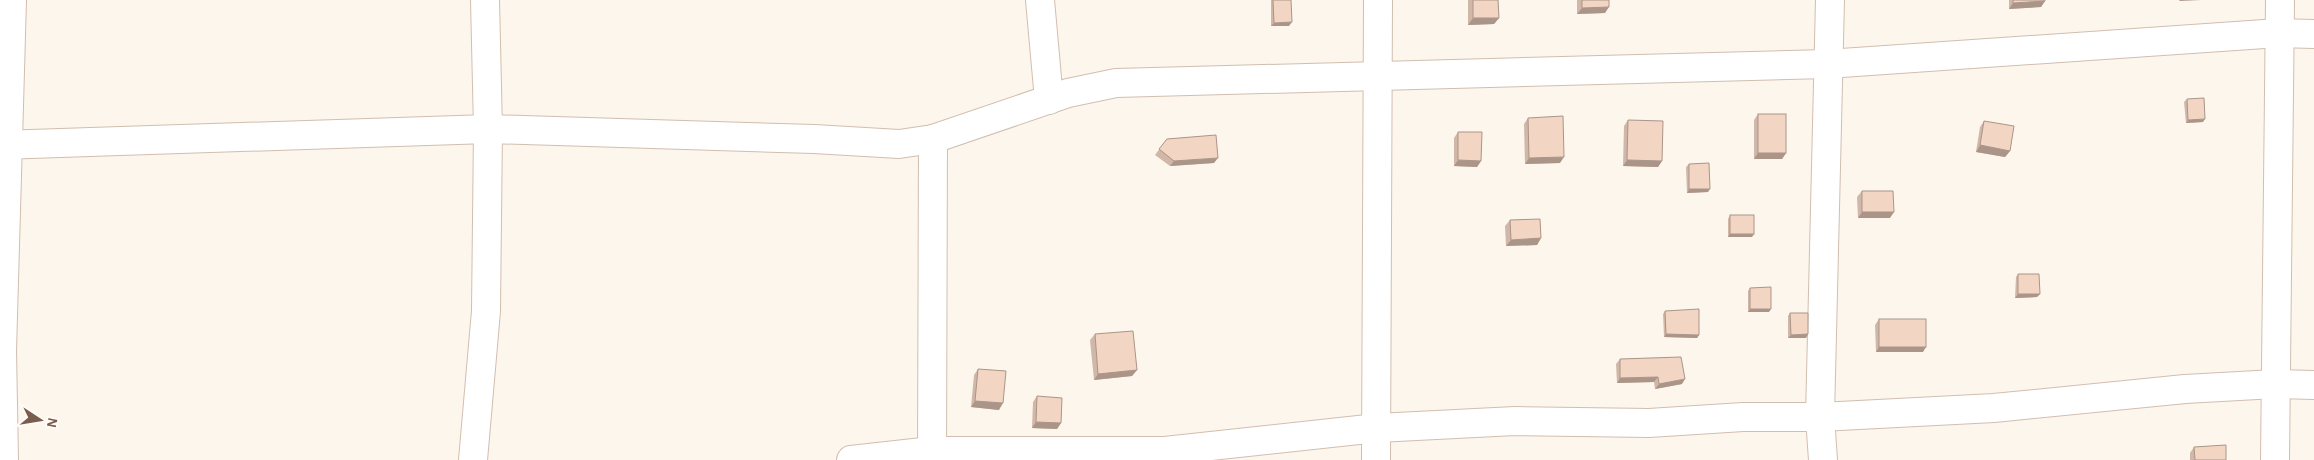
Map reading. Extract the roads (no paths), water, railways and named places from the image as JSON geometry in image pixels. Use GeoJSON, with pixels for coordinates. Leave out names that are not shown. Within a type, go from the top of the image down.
{"type":"FeatureCollection","features":[{"type":"Feature","properties":{"kind":"street"},"geometry":{"type":"LineString","coordinates":[[4,460],[2,351],[4,144],[12,0]]}},
{"type":"Feature","properties":{"kind":"street"},"geometry":{"type":"LineString","coordinates":[[473,460],[486,311],[488,129],[485,0]]}},
{"type":"Feature","properties":{"kind":"street"},"geometry":{"type":"LineString","coordinates":[[1040,0],[1050,100]]}},
{"type":"Feature","properties":{"kind":"street"},"geometry":{"type":"LineString","coordinates":[[1376,460],[1378,0]]}},
{"type":"Feature","properties":{"kind":"street"},"geometry":{"type":"LineString","coordinates":[[1824,460],[1820,417],[1830,0]]}},
{"type":"Feature","properties":{"kind":"street"},"geometry":{"type":"LineString","coordinates":[[2275,460],[2280,0]]}},
{"type":"Feature","properties":{"kind":"street"},"geometry":{"type":"LineString","coordinates":[[4,144],[488,129],[899,144],[933,139],[1050,100],[1116,83],[1827,64],[2279,33],[2314,34]]}},
{"type":"Feature","properties":{"kind":"street"},"geometry":{"type":"LineString","coordinates":[[932,456],[933,139]]}},
{"type":"Feature","properties":{"kind":"street"},"geometry":{"type":"LineString","coordinates":[[851,460],[1165,450],[1377,428],[1515,421],[1649,423],[1743,417],[1820,417],[1994,408],[2185,389],[2275,384],[2314,385]]}}]}
